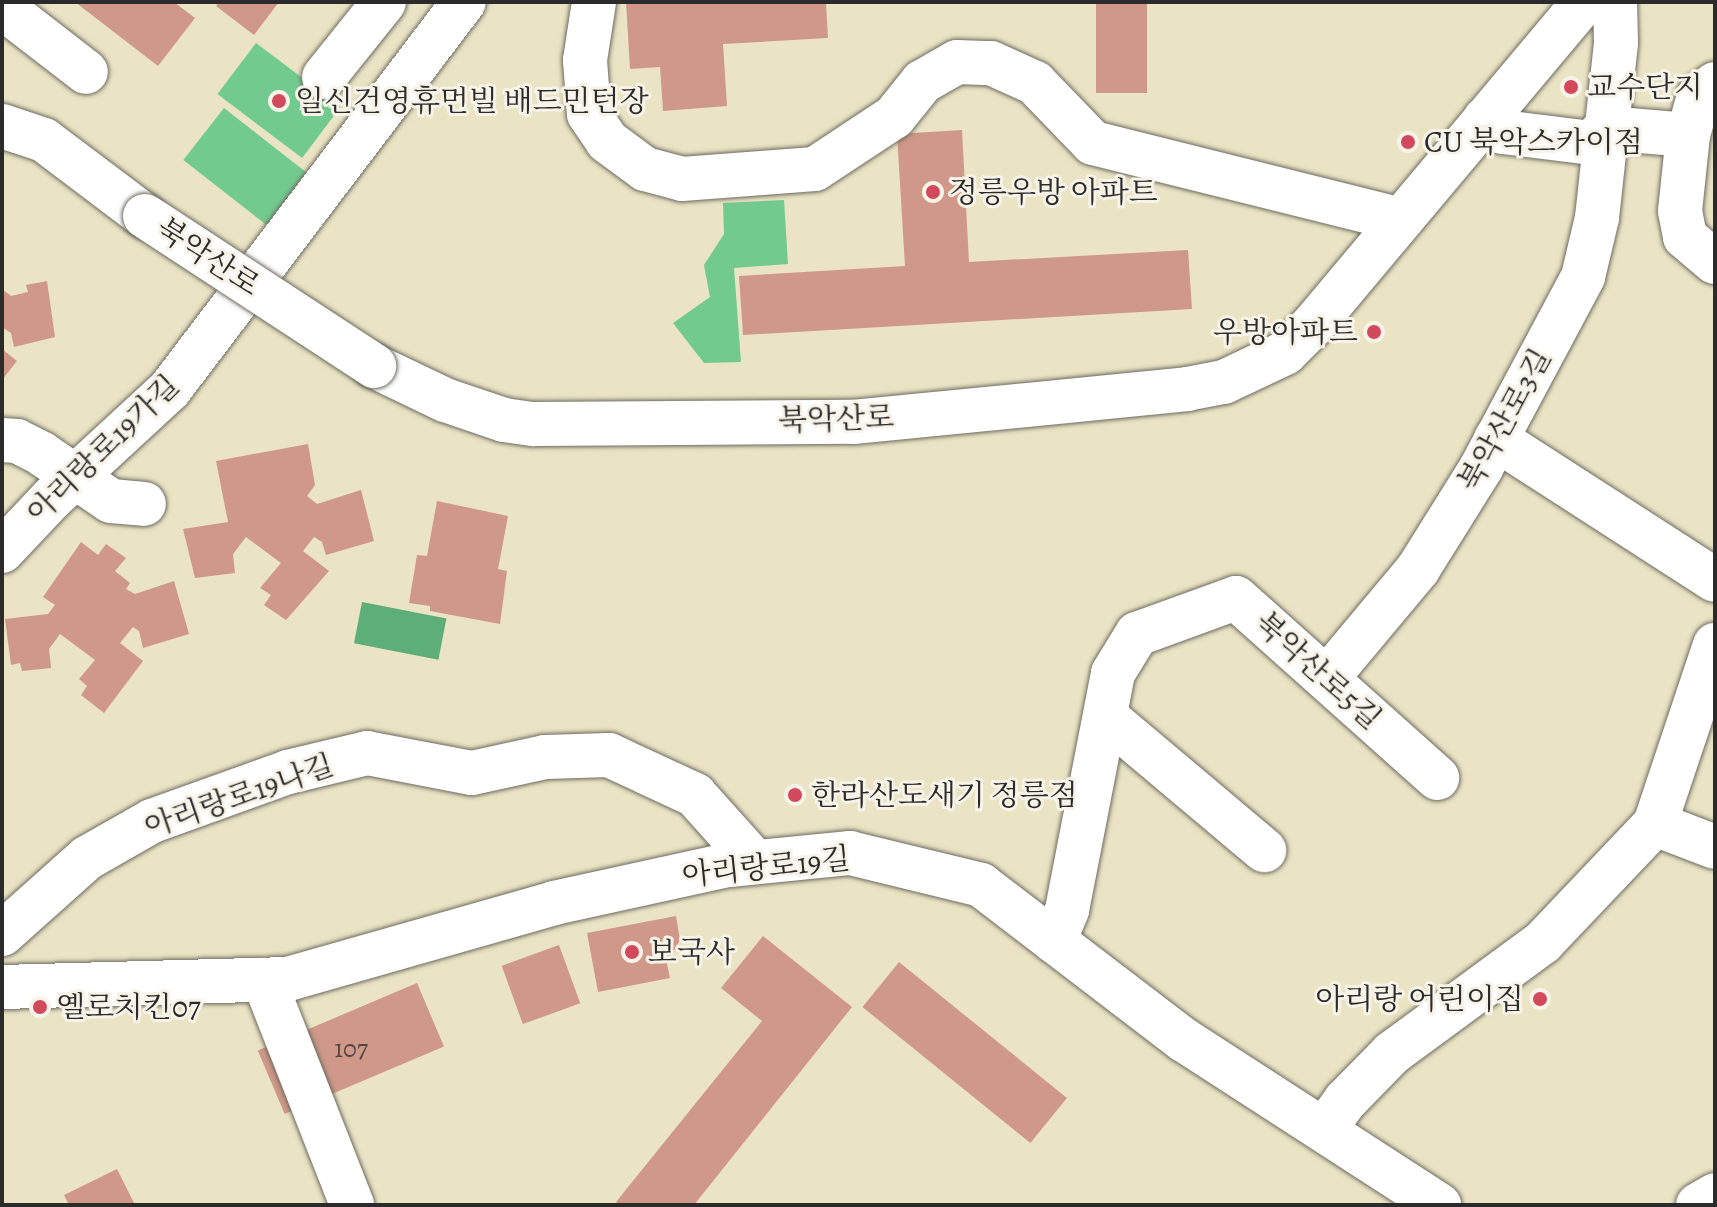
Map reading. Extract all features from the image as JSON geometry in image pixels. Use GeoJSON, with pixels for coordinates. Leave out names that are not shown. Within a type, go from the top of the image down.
{"type":"FeatureCollection","features":[{"type":"Feature","properties":{"kind":"street"},"geometry":{"type":"LineString","coordinates":[[324,77],[384,2]]}},
{"type":"Feature","properties":{"kind":"street","name":"아리랑로19가길"},"geometry":{"type":"LineString","coordinates":[[2,551],[52,498],[170,389],[464,2]]}},
{"type":"Feature","properties":{"kind":"street"},"geometry":{"type":"LineString","coordinates":[[594,2],[585,60],[589,114],[607,141],[645,169],[682,179],[815,169],[894,117],[922,82],[957,62],[991,63],[1035,83],[1093,143],[1401,220]]}},
{"type":"Feature","properties":{"kind":"street","name":"북악산로"},"geometry":{"type":"LineString","coordinates":[[2,126],[44,140],[145,216],[374,366],[445,400],[504,420],[534,424],[853,422],[1187,389],[1224,382],[1285,353],[1584,2]]}},
{"type":"Feature","properties":{"kind":"street"},"geometry":{"type":"LineString","coordinates":[[2,7],[86,72]]}},
{"type":"Feature","properties":{"kind":"street","name":"북악산로3길"},"geometry":{"type":"LineString","coordinates":[[1327,678],[1418,569],[1496,439],[1583,277],[1597,218],[1616,22]]}},
{"type":"Feature","properties":{"kind":"street"},"geometry":{"type":"LineString","coordinates":[[1715,84],[1699,96],[1688,135],[1680,211],[1685,237],[1715,262]]}},
{"type":"Feature","properties":{"kind":"street"},"geometry":{"type":"LineString","coordinates":[[1485,119],[1503,132],[1591,143],[1606,128],[1688,135]]}},
{"type":"Feature","properties":{"kind":"street"},"geometry":{"type":"LineString","coordinates":[[1496,439],[1715,580]]}},
{"type":"Feature","properties":{"kind":"street"},"geometry":{"type":"LineString","coordinates":[[2,440],[17,441],[78,477],[111,501],[144,504]]}},
{"type":"Feature","properties":{"kind":"street","name":"북악산로5길"},"geometry":{"type":"LineString","coordinates":[[1054,941],[1067,910],[1113,673],[1137,634],[1236,598],[1437,778]]}},
{"type":"Feature","properties":{"kind":"street"},"geometry":{"type":"LineString","coordinates":[[1324,1130],[1345,1101],[1392,1053],[1543,942],[1655,824],[1715,645]]}},
{"type":"Feature","properties":{"kind":"street"},"geometry":{"type":"LineString","coordinates":[[1106,717],[1264,850]]}},
{"type":"Feature","properties":{"kind":"street","name":"아리랑로19나길"},"geometry":{"type":"LineString","coordinates":[[2,934],[87,858],[152,821],[288,772],[367,753],[472,773],[545,757],[609,755],[695,795],[755,862]]}},
{"type":"Feature","properties":{"kind":"street"},"geometry":{"type":"LineString","coordinates":[[1655,824],[1715,847]]}},
{"type":"Feature","properties":{"kind":"street","name":"아리랑로19길"},"geometry":{"type":"LineString","coordinates":[[2,987],[288,979],[554,903],[755,862],[850,853],[981,885],[1184,1040],[1439,1205]]}},
{"type":"Feature","properties":{"kind":"street"},"geometry":{"type":"LineString","coordinates":[[264,980],[352,1205]]}},
{"type":"Feature","properties":{"kind":"street"},"geometry":{"type":"LineString","coordinates":[[1698,1205],[1715,1195]]}},
{"type":"Feature","properties":{"kind":"green space","name":"일신건영휴먼빌 배드민턴장"},"geometry":{"type":"Polygon","coordinates":[[[256,43],[341,107],[302,158],[217,94],[256,43]]]}},
{"type":"Feature","properties":{"kind":"green space"},"geometry":{"type":"Polygon","coordinates":[[[224,108],[311,176],[270,228],[183,160],[224,108]]]}},
{"type":"Feature","properties":{"kind":"green space"},"geometry":{"type":"Polygon","coordinates":[[[784,200],[788,264],[734,268],[741,362],[704,363],[673,323],[710,297],[704,265],[724,234],[723,203],[784,200]]]}},
{"type":"Feature","properties":{"kind":"green space"},"geometry":{"type":"Polygon","coordinates":[[[362,602],[446,618],[438,660],[354,643],[362,602]]]}},
{"type":"Feature","properties":{"kind":"building"},"geometry":{"type":"Polygon","coordinates":[[[75,2],[174,2],[195,18],[158,66],[75,2]]]}},
{"type":"Feature","properties":{"kind":"building"},"geometry":{"type":"Polygon","coordinates":[[[219,2],[279,2],[254,35],[216,6],[219,2]]]}},
{"type":"Feature","properties":{"kind":"building"},"geometry":{"type":"Polygon","coordinates":[[[626,2],[826,2],[828,38],[723,44],[727,106],[663,111],[660,67],[630,69],[626,2]]]}},
{"type":"Feature","properties":{"kind":"building"},"geometry":{"type":"Polygon","coordinates":[[[1096,2],[1147,2],[1147,93],[1096,93],[1096,2]]]}},
{"type":"Feature","properties":{"kind":"building","name":"정릉우방 아파트"},"geometry":{"type":"Polygon","coordinates":[[[962,130],[969,262],[1188,250],[1192,309],[743,335],[739,276],[905,266],[897,134],[962,130]]]}},
{"type":"Feature","properties":{"kind":"building"},"geometry":{"type":"Polygon","coordinates":[[[47,281],[55,337],[14,347],[11,333],[2,327],[2,289],[11,296],[28,292],[26,285],[47,281]]]}},
{"type":"Feature","properties":{"kind":"building"},"geometry":{"type":"Polygon","coordinates":[[[2,349],[17,361],[2,380],[2,349]]]}},
{"type":"Feature","properties":{"kind":"building"},"geometry":{"type":"Polygon","coordinates":[[[308,444],[315,485],[307,496],[317,504],[361,490],[374,541],[326,555],[322,542],[314,537],[303,551],[329,571],[286,620],[264,605],[271,595],[260,588],[281,563],[246,537],[233,554],[235,573],[195,578],[183,529],[228,522],[216,461],[308,444]]]}},
{"type":"Feature","properties":{"kind":"building"},"geometry":{"type":"Polygon","coordinates":[[[437,501],[508,516],[498,569],[507,571],[500,624],[430,611],[430,606],[409,603],[417,555],[427,556],[437,501]]]}},
{"type":"Feature","properties":{"kind":"building"},"geometry":{"type":"Polygon","coordinates":[[[81,542],[98,555],[106,544],[126,558],[115,571],[130,583],[126,589],[135,594],[174,581],[189,634],[143,648],[139,631],[133,627],[120,643],[143,661],[104,713],[81,695],[87,686],[79,679],[95,660],[60,634],[49,649],[51,668],[22,671],[20,663],[11,665],[5,619],[48,614],[55,605],[43,597],[81,542]]]}},
{"type":"Feature","properties":{"kind":"building","name":"보국사"},"geometry":{"type":"Polygon","coordinates":[[[676,916],[680,940],[667,964],[670,978],[598,992],[587,933],[676,916]]]}},
{"type":"Feature","properties":{"kind":"building"},"geometry":{"type":"Polygon","coordinates":[[[763,936],[852,1007],[694,1205],[620,1205],[616,1202],[762,1021],[721,988],[763,936]]]}},
{"type":"Feature","properties":{"kind":"building","name":"보국사"},"geometry":{"type":"Polygon","coordinates":[[[559,945],[580,1003],[523,1024],[502,966],[559,945]]]}},
{"type":"Feature","properties":{"kind":"building"},"geometry":{"type":"Polygon","coordinates":[[[899,962],[1067,1098],[1030,1143],[862,1007],[899,962]]]}},
{"type":"Feature","properties":{"kind":"building"},"geometry":{"type":"Polygon","coordinates":[[[417,983],[444,1047],[285,1114],[258,1051],[417,983]]]}},
{"type":"Feature","properties":{"kind":"building"},"geometry":{"type":"Polygon","coordinates":[[[117,1169],[135,1205],[69,1205],[64,1195],[117,1169]]]}},
{"type":"Feature","properties":{"kind":"place","name":"교수단지"},"geometry":{"type":"Point","coordinates":[1571,87]}},
{"type":"Feature","properties":{"kind":"place","name":"일신건영휴먼빌 배드민턴장"},"geometry":{"type":"Point","coordinates":[279,101]}},
{"type":"Feature","properties":{"kind":"place","name":"CU 북악스카이점"},"geometry":{"type":"Point","coordinates":[1408,142]}},
{"type":"Feature","properties":{"kind":"place","name":"정릉우방 아파트"},"geometry":{"type":"Point","coordinates":[933,192]}},
{"type":"Feature","properties":{"kind":"place","name":"우방아파트"},"geometry":{"type":"Point","coordinates":[1374,332]}},
{"type":"Feature","properties":{"kind":"place","name":"한라산도새기 정릉점"},"geometry":{"type":"Point","coordinates":[795,795]}},
{"type":"Feature","properties":{"kind":"place","name":"보국사"},"geometry":{"type":"Point","coordinates":[632,952]}},
{"type":"Feature","properties":{"kind":"place","name":"아리랑 어린이집"},"geometry":{"type":"Point","coordinates":[1540,999]}},
{"type":"Feature","properties":{"kind":"place","name":"옐로치킨07"},"geometry":{"type":"Point","coordinates":[40,1007]}}]}
